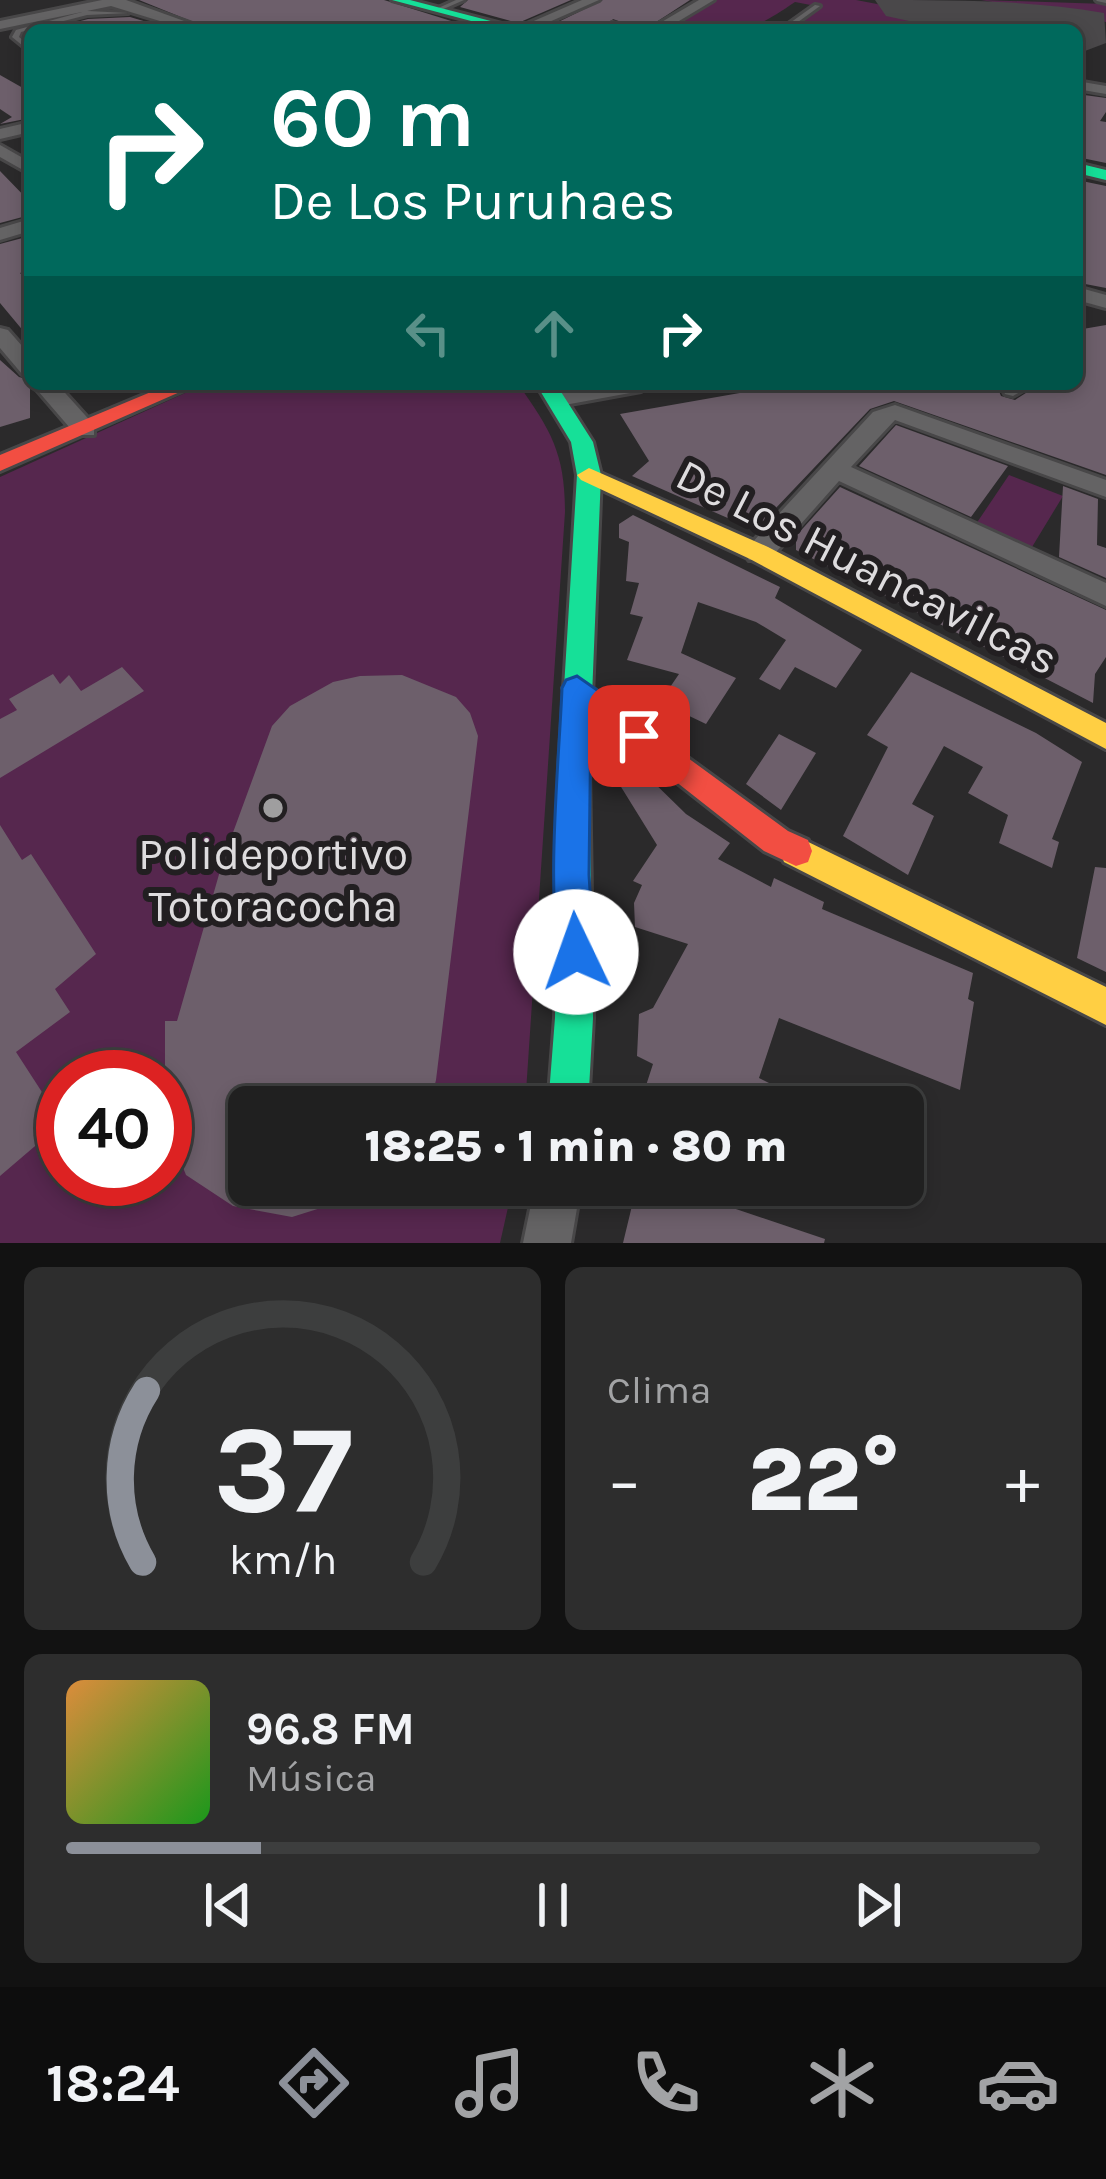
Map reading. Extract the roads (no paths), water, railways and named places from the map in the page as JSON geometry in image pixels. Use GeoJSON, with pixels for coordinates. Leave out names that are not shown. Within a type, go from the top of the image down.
{"type":"FeatureCollection","features":[{"type":"Feature","properties":{"kind":"street"},"geometry":{"type":"LineString","coordinates":[[398,0],[449,5],[499,24]]}},
{"type":"Feature","properties":{"kind":"street"},"geometry":{"type":"LineString","coordinates":[[526,24],[592,0]]}},
{"type":"Feature","properties":{"kind":"street"},"geometry":{"type":"LineString","coordinates":[[659,19],[708,0]]}},
{"type":"Feature","properties":{"kind":"street"},"geometry":{"type":"LineString","coordinates":[[0,25],[119,5],[182,24]]}},
{"type":"Feature","properties":{"kind":"street"},"geometry":{"type":"LineString","coordinates":[[49,390],[78,422]]}},
{"type":"Feature","properties":{"kind":"street"},"geometry":{"type":"LineString","coordinates":[[0,464],[134,390]]}},
{"type":"Feature","properties":{"kind":"street"},"geometry":{"type":"LineString","coordinates":[[0,443],[171,390]]}},
{"type":"Feature","properties":{"kind":"street"},"geometry":{"type":"LineString","coordinates":[[553,392],[582,442],[589,475],[577,688],[572,875],[576,952],[569,1086]]}},
{"type":"Feature","properties":{"kind":"street"},"geometry":{"type":"LineString","coordinates":[[759,553],[882,417],[895,412],[1106,488]]}},
{"type":"Feature","properties":{"kind":"street"},"geometry":{"type":"LineString","coordinates":[[835,469],[1106,595]]}},
{"type":"Feature","properties":{"kind":"street","name":"De Los Huancavilcas"},"geometry":{"type":"LineString","coordinates":[[589,475],[759,553],[1106,737]]}},
{"type":"Feature","properties":{"kind":"street"},"geometry":{"type":"LineString","coordinates":[[577,688],[776,841],[1106,1006]]}},
{"type":"Feature","properties":{"kind":"street"},"geometry":{"type":"LineString","coordinates":[[547,1243],[553,1206]]}},
{"type":"Feature","properties":{"kind":"lane"},"geometry":{"type":"LineString","coordinates":[[792,24],[817,6]]}},
{"type":"Feature","properties":{"kind":"lane"},"geometry":{"type":"LineString","coordinates":[[41,24],[84,11]]}},
{"type":"Feature","properties":{"kind":"place","name":"Polideportivo Totoracocha"},"geometry":{"type":"Point","coordinates":[273,808]}}]}
